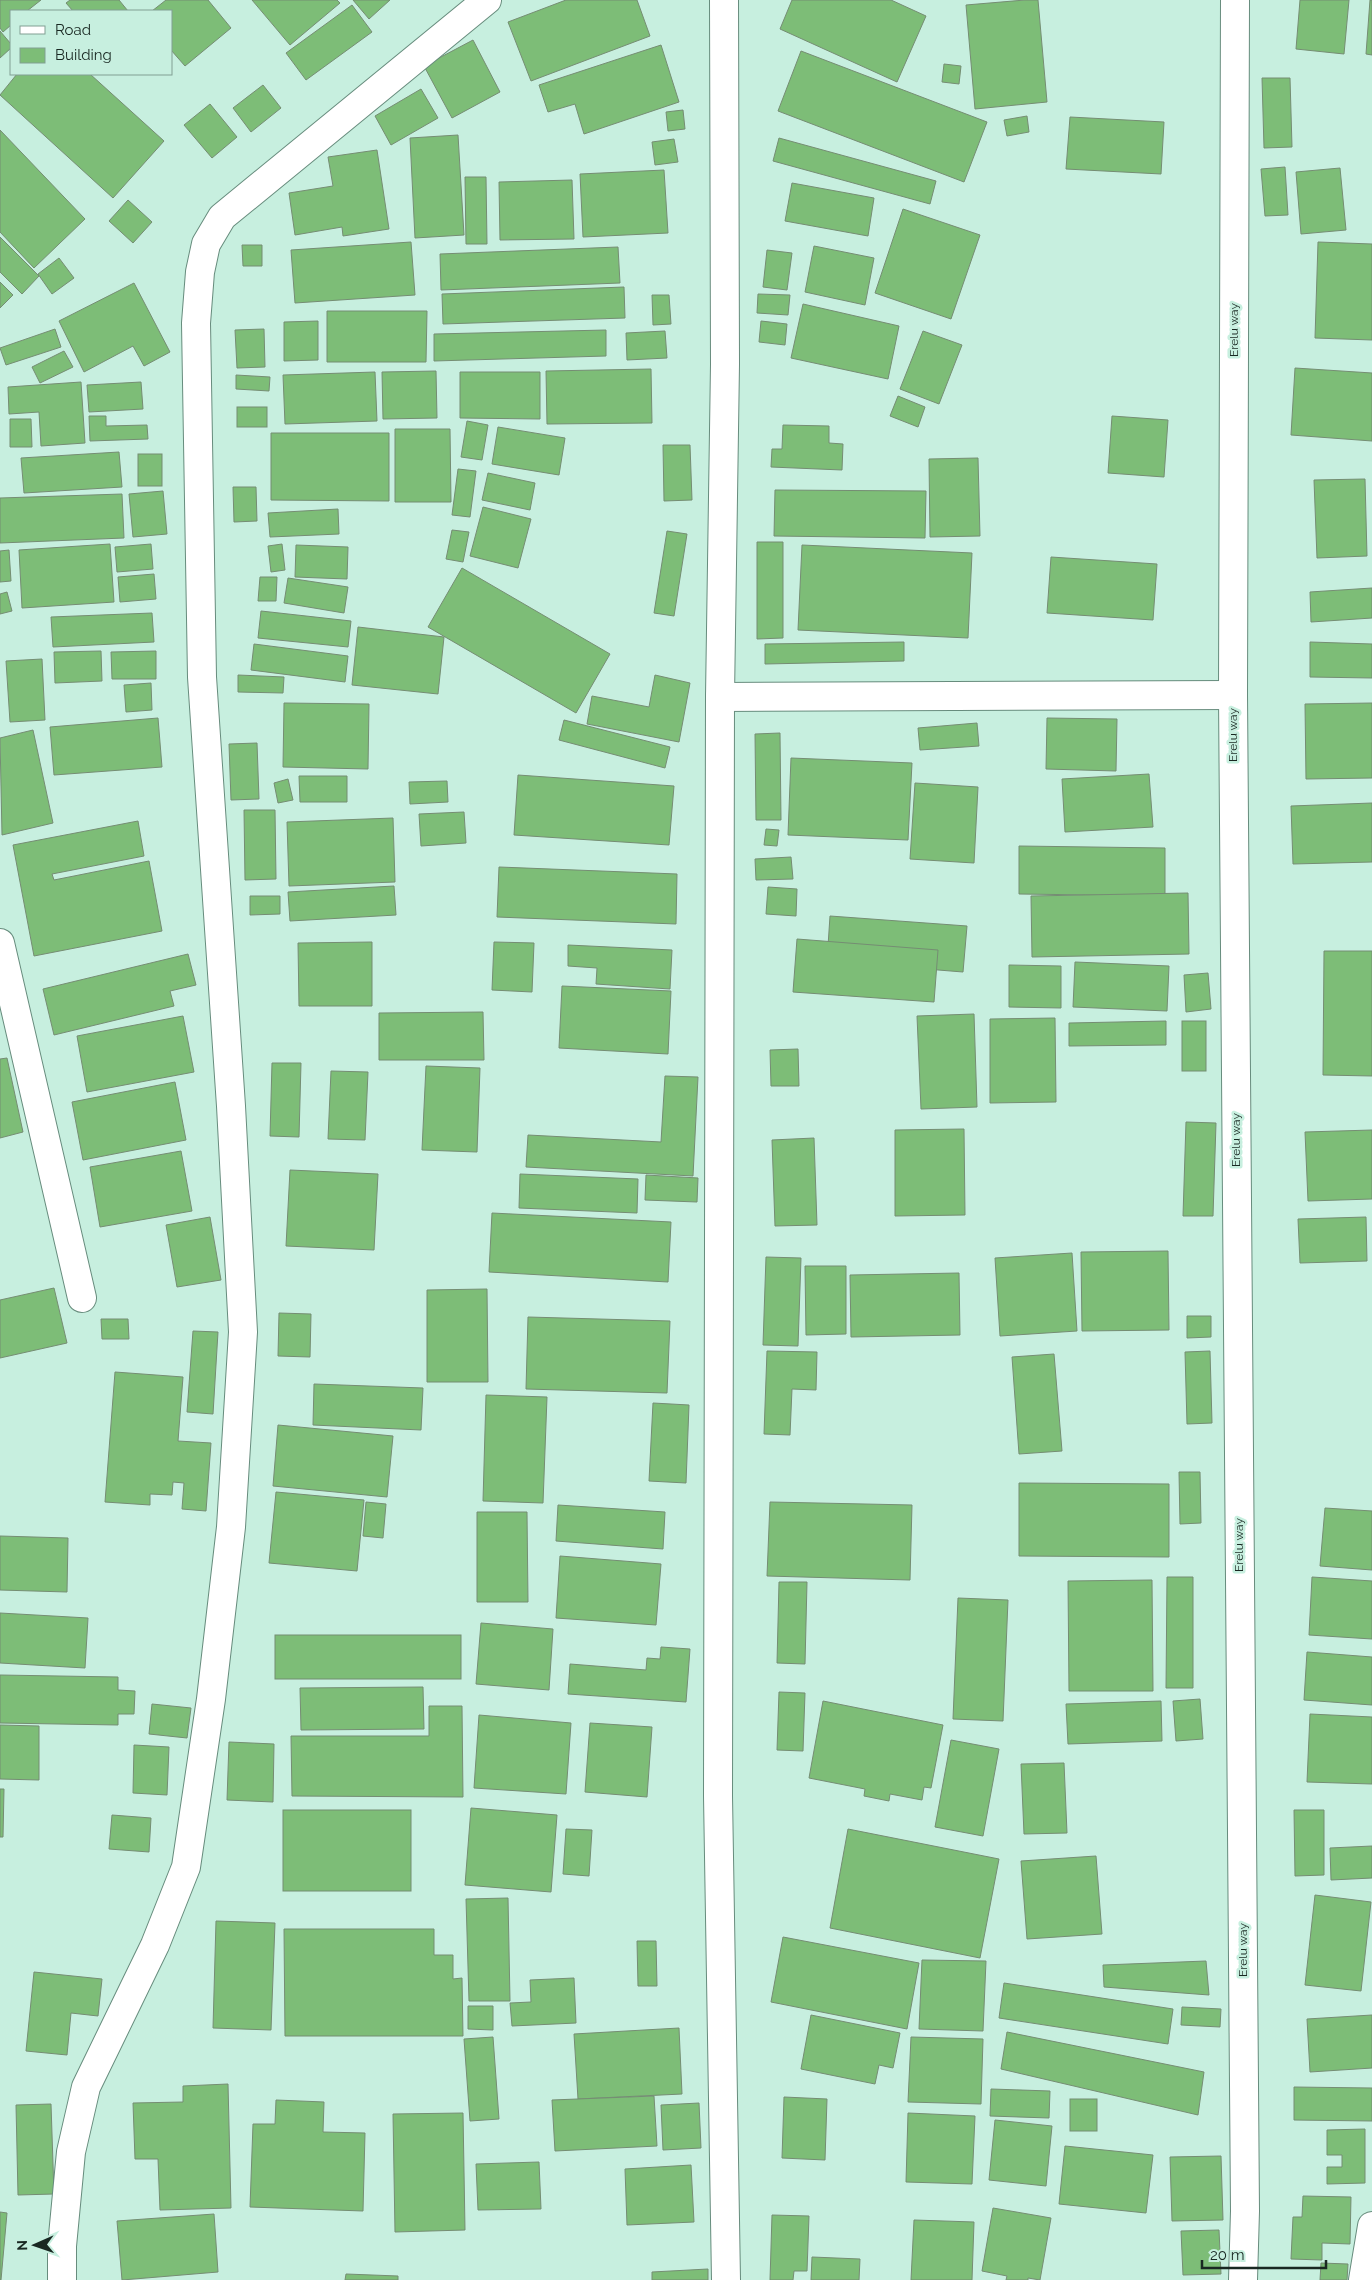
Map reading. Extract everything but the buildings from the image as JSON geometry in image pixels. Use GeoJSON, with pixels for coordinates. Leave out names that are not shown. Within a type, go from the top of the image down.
{"type":"FeatureCollection","features":[{"type":"Feature","properties":{"kind":"street"},"geometry":{"type":"LineString","coordinates":[[62,2280],[62,2246],[71,2152],[86,2086],[155,1945],[186,1867],[211,1699],[231,1527],[243,1332],[231,1106],[202,677],[196,323],[200,272],[206,244],[222,217],[487,0]]}},
{"type":"Feature","properties":{"kind":"street"},"geometry":{"type":"LineString","coordinates":[[724,0],[725,364],[720,697],[718,1796],[726,2280]]}},
{"type":"Feature","properties":{"kind":"street","name":"Erelu way"},"geometry":{"type":"LineString","coordinates":[[1235,0],[1233,695],[1244,2171],[1243,2280]]}},
{"type":"Feature","properties":{"kind":"street"},"geometry":{"type":"LineString","coordinates":[[720,697],[1233,695]]}},
{"type":"Feature","properties":{"kind":"street"},"geometry":{"type":"LineString","coordinates":[[0,943],[82,1298]]}},
{"type":"Feature","properties":{"kind":"street"},"geometry":{"type":"LineString","coordinates":[[1363,2280],[1372,2226]]}}]}
